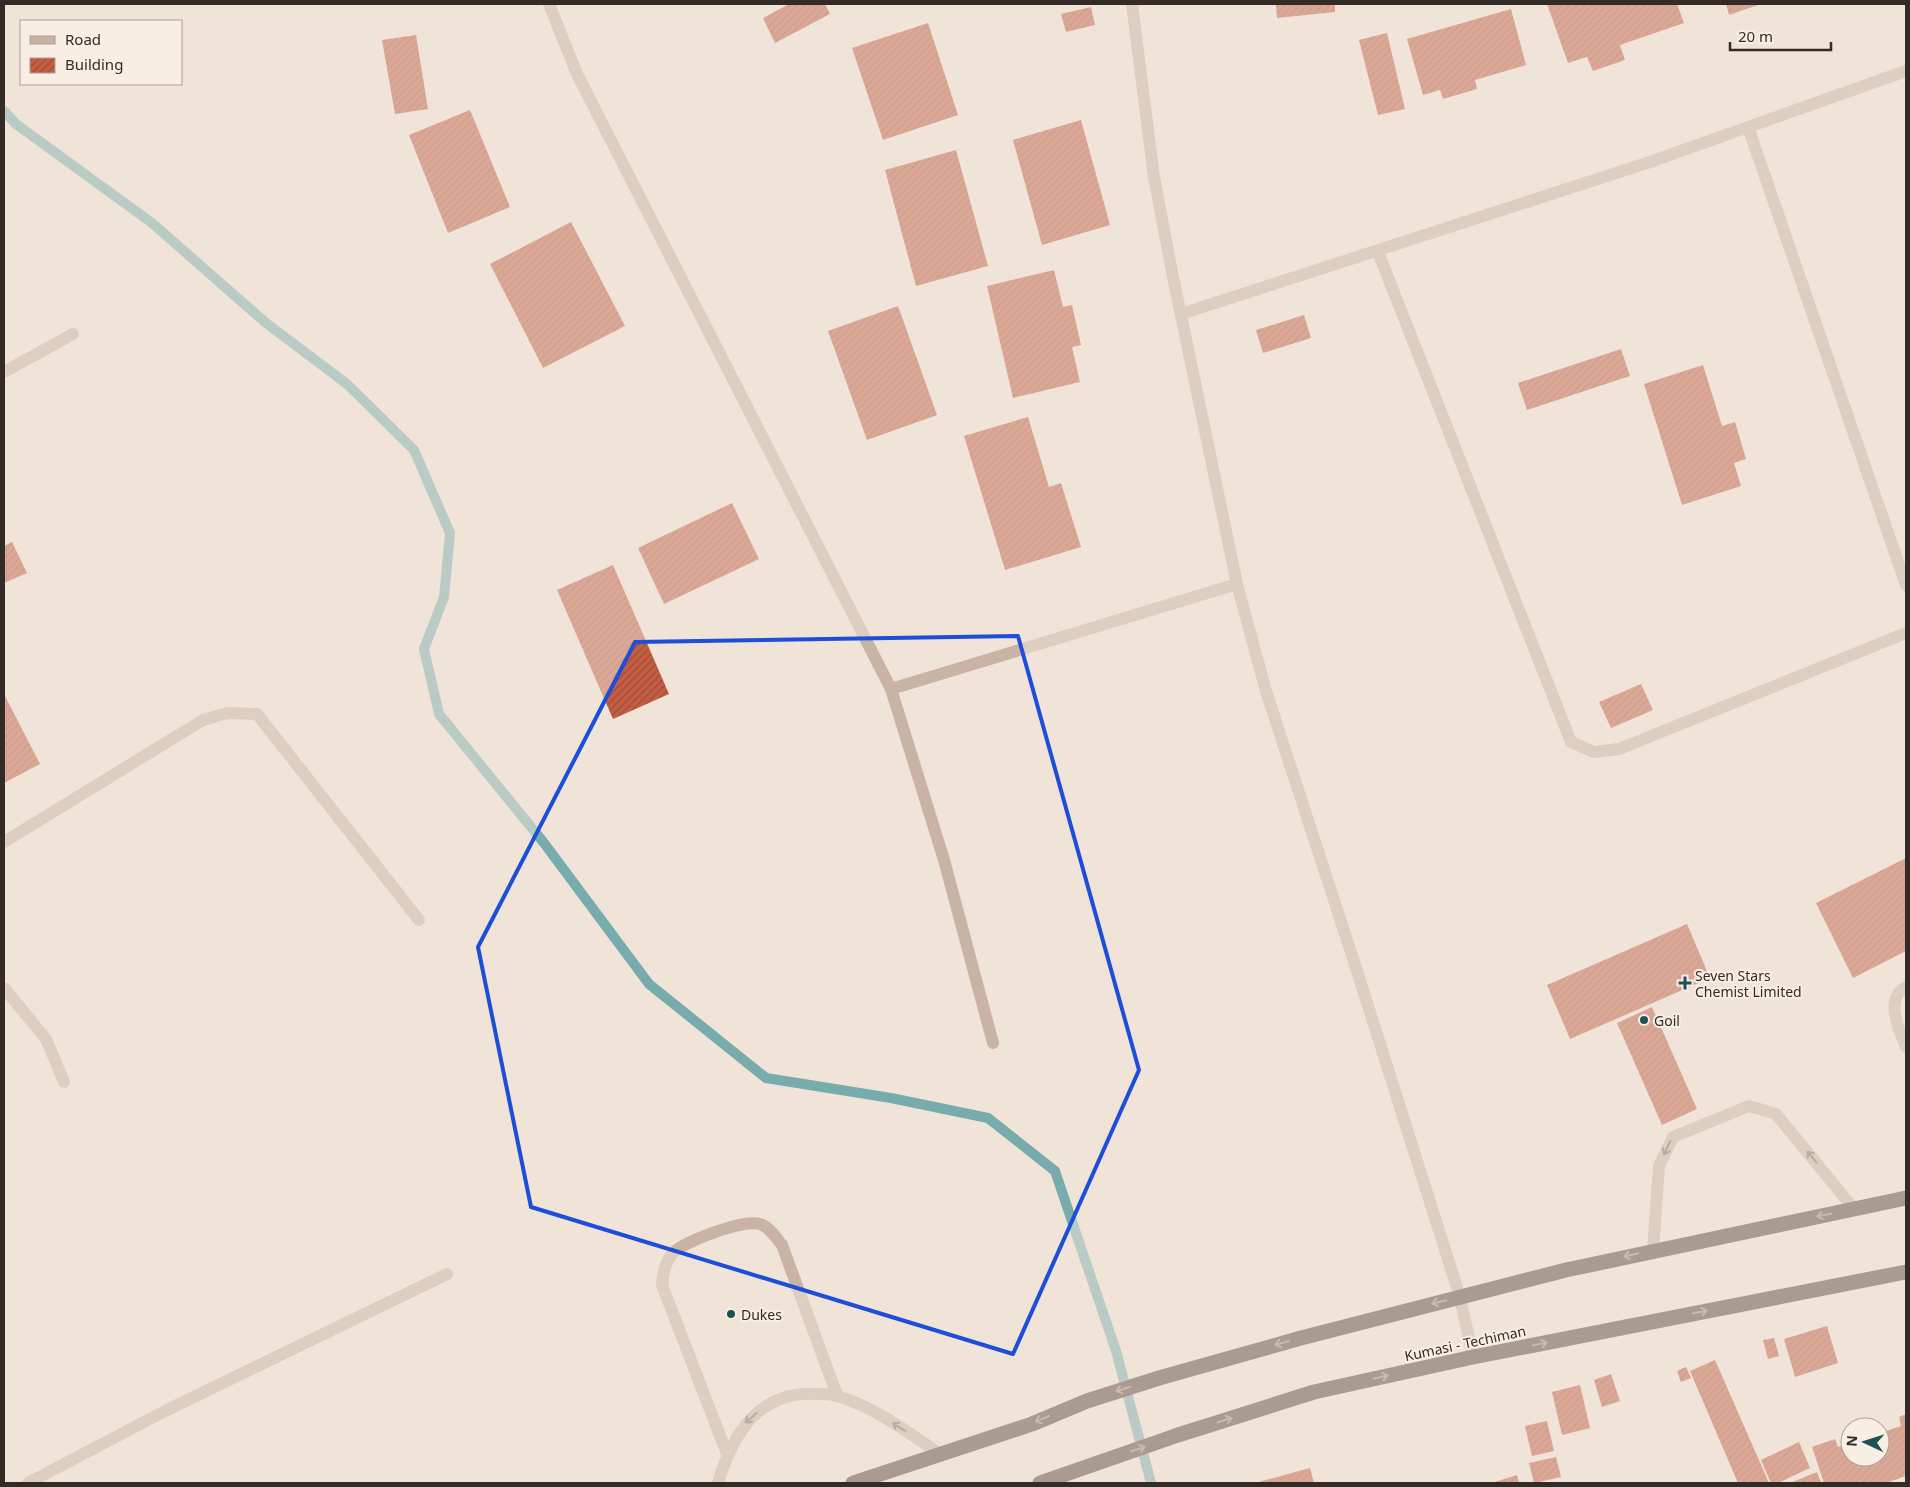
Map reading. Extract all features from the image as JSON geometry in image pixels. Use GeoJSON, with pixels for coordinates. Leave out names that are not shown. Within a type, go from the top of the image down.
{"type":"FeatureCollection","features":[{"type":"Feature","properties":{"kind":"highway"},"geometry":{"type":"LineString","coordinates":[[853,1483],[1032,1424],[1087,1401],[1159,1378],[1460,1297],[1653,1250],[1906,1198]]}},
{"type":"Feature","properties":{"kind":"highway","name":"Kumasi - Techiman"},"geometry":{"type":"LineString","coordinates":[[1040,1483],[1178,1435],[1314,1392],[1474,1357],[1906,1272]]}},
{"type":"Feature","properties":{"kind":"street"},"geometry":{"type":"LineString","coordinates":[[549,4],[577,74],[891,688],[944,860],[993,1043]]}},
{"type":"Feature","properties":{"kind":"street"},"geometry":{"type":"LineString","coordinates":[[1132,4],[1154,177],[1237,584],[1266,691],[1460,1297],[1474,1357]]}},
{"type":"Feature","properties":{"kind":"street"},"geometry":{"type":"LineString","coordinates":[[1182,314],[1378,252],[1647,163],[1906,71]]}},
{"type":"Feature","properties":{"kind":"street"},"geometry":{"type":"LineString","coordinates":[[1748,127],[1906,586]]}},
{"type":"Feature","properties":{"kind":"street"},"geometry":{"type":"LineString","coordinates":[[1378,252],[1571,742],[1594,752],[1619,749],[1906,633]]}},
{"type":"Feature","properties":{"kind":"street"},"geometry":{"type":"LineString","coordinates":[[4,372],[73,334]]}},
{"type":"Feature","properties":{"kind":"street"},"geometry":{"type":"LineString","coordinates":[[891,688],[1237,584]]}},
{"type":"Feature","properties":{"kind":"street"},"geometry":{"type":"LineString","coordinates":[[4,842],[204,720],[227,713],[256,714],[419,920]]}},
{"type":"Feature","properties":{"kind":"street"},"geometry":{"type":"LineString","coordinates":[[1906,987],[1902,989],[1893,1005],[1898,1030],[1906,1047]]}},
{"type":"Feature","properties":{"kind":"street"},"geometry":{"type":"LineString","coordinates":[[4,988],[46,1039],[64,1082]]}},
{"type":"Feature","properties":{"kind":"street"},"geometry":{"type":"LineString","coordinates":[[1653,1250],[1659,1166],[1673,1137],[1750,1106],[1776,1114],[1854,1209]]}},
{"type":"Feature","properties":{"kind":"street"},"geometry":{"type":"LineString","coordinates":[[727,1454],[662,1285],[667,1262],[674,1252],[685,1244],[744,1223],[760,1224],[771,1231],[782,1245],[837,1395]]}},
{"type":"Feature","properties":{"kind":"street"},"geometry":{"type":"LineString","coordinates":[[28,1483],[165,1411],[447,1274]]}},
{"type":"Feature","properties":{"kind":"street"},"geometry":{"type":"LineString","coordinates":[[718,1483],[727,1454],[746,1423],[770,1403],[800,1393],[837,1395],[899,1427],[940,1454]]}},
{"type":"Feature","properties":{"kind":"highlighted area"},"geometry":{"type":"Polygon","coordinates":[[[1018,636],[1139,1070],[1013,1354],[531,1207],[478,947],[635,642],[1018,636]]]}},
{"type":"Feature","properties":{"kind":"building"},"geometry":{"type":"Polygon","coordinates":[[[789,4],[825,4],[830,14],[775,43],[763,18],[789,4]]]}},
{"type":"Feature","properties":{"kind":"building"},"geometry":{"type":"Polygon","coordinates":[[[1276,4],[1335,4],[1335,12],[1277,18],[1276,4]]]}},
{"type":"Feature","properties":{"kind":"building"},"geometry":{"type":"Polygon","coordinates":[[[1547,4],[1677,4],[1684,23],[1620,45],[1625,60],[1593,71],[1587,57],[1568,63],[1547,4]]]}},
{"type":"Feature","properties":{"kind":"building"},"geometry":{"type":"Polygon","coordinates":[[[1726,4],[1761,4],[1729,15],[1726,4]]]}},
{"type":"Feature","properties":{"kind":"building"},"geometry":{"type":"Polygon","coordinates":[[[1091,7],[1095,25],[1066,32],[1061,14],[1091,7]]]}},
{"type":"Feature","properties":{"kind":"building"},"geometry":{"type":"Polygon","coordinates":[[[1511,9],[1526,65],[1475,80],[1477,89],[1443,99],[1440,90],[1423,95],[1407,39],[1511,9]]]}},
{"type":"Feature","properties":{"kind":"building"},"geometry":{"type":"Polygon","coordinates":[[[928,23],[958,115],[883,140],[852,48],[928,23]]]}},
{"type":"Feature","properties":{"kind":"building"},"geometry":{"type":"Polygon","coordinates":[[[1387,33],[1405,109],[1378,115],[1359,40],[1387,33]]]}},
{"type":"Feature","properties":{"kind":"building"},"geometry":{"type":"Polygon","coordinates":[[[416,35],[428,109],[395,114],[382,40],[416,35]]]}},
{"type":"Feature","properties":{"kind":"building"},"geometry":{"type":"Polygon","coordinates":[[[470,110],[510,207],[448,233],[409,135],[470,110]]]}},
{"type":"Feature","properties":{"kind":"building"},"geometry":{"type":"Polygon","coordinates":[[[1081,120],[1110,225],[1042,245],[1013,140],[1081,120]]]}},
{"type":"Feature","properties":{"kind":"building"},"geometry":{"type":"Polygon","coordinates":[[[956,150],[988,266],[916,286],[885,170],[956,150]]]}},
{"type":"Feature","properties":{"kind":"building"},"geometry":{"type":"Polygon","coordinates":[[[571,222],[625,326],[543,368],[490,264],[571,222]]]}},
{"type":"Feature","properties":{"kind":"building"},"geometry":{"type":"Polygon","coordinates":[[[1054,270],[1063,307],[1072,305],[1081,345],[1072,347],[1080,382],[1013,398],[987,286],[1054,270]]]}},
{"type":"Feature","properties":{"kind":"building"},"geometry":{"type":"Polygon","coordinates":[[[898,306],[937,415],[867,440],[828,331],[898,306]]]}},
{"type":"Feature","properties":{"kind":"building"},"geometry":{"type":"Polygon","coordinates":[[[1304,315],[1311,338],[1263,353],[1256,330],[1304,315]]]}},
{"type":"Feature","properties":{"kind":"building"},"geometry":{"type":"Polygon","coordinates":[[[1621,349],[1630,376],[1527,410],[1518,383],[1621,349]]]}},
{"type":"Feature","properties":{"kind":"building"},"geometry":{"type":"Polygon","coordinates":[[[1703,365],[1722,426],[1735,422],[1746,459],[1734,463],[1741,486],[1682,505],[1644,384],[1703,365]]]}},
{"type":"Feature","properties":{"kind":"building"},"geometry":{"type":"Polygon","coordinates":[[[1028,417],[1049,487],[1061,483],[1081,547],[1005,570],[964,436],[1028,417]]]}},
{"type":"Feature","properties":{"kind":"building"},"geometry":{"type":"Polygon","coordinates":[[[732,503],[759,559],[664,604],[638,548],[732,503]]]}},
{"type":"Feature","properties":{"kind":"building"},"geometry":{"type":"Polygon","coordinates":[[[12,542],[27,573],[4,583],[4,546],[12,542]]]}},
{"type":"Feature","properties":{"kind":"building"},"geometry":{"type":"Polygon","coordinates":[[[613,565],[669,694],[613,719],[557,590],[613,565]]]}},
{"type":"Feature","properties":{"kind":"building"},"geometry":{"type":"Polygon","coordinates":[[[1641,684],[1653,710],[1611,728],[1599,702],[1641,684]]]}},
{"type":"Feature","properties":{"kind":"building"},"geometry":{"type":"Polygon","coordinates":[[[4,694],[40,764],[4,783],[4,694]]]}},
{"type":"Feature","properties":{"kind":"building"},"geometry":{"type":"Polygon","coordinates":[[[1906,858],[1906,951],[1853,978],[1816,903],[1906,858]]]}},
{"type":"Feature","properties":{"kind":"building"},"geometry":{"type":"Polygon","coordinates":[[[1687,924],[1710,978],[1570,1039],[1547,985],[1687,924]]]}},
{"type":"Feature","properties":{"kind":"building"},"geometry":{"type":"Polygon","coordinates":[[[1652,1007],[1697,1109],[1662,1125],[1617,1023],[1652,1007]]]}},
{"type":"Feature","properties":{"kind":"building"},"geometry":{"type":"Polygon","coordinates":[[[1827,1326],[1838,1363],[1795,1377],[1784,1339],[1827,1326]]]}},
{"type":"Feature","properties":{"kind":"building"},"geometry":{"type":"Polygon","coordinates":[[[1774,1338],[1779,1356],[1768,1359],[1763,1340],[1774,1338]]]}},
{"type":"Feature","properties":{"kind":"building"},"geometry":{"type":"Polygon","coordinates":[[[1715,1360],[1769,1483],[1738,1483],[1690,1371],[1715,1360]]]}},
{"type":"Feature","properties":{"kind":"building"},"geometry":{"type":"Polygon","coordinates":[[[1686,1367],[1691,1378],[1681,1382],[1677,1371],[1686,1367]]]}},
{"type":"Feature","properties":{"kind":"building"},"geometry":{"type":"Polygon","coordinates":[[[1611,1374],[1620,1401],[1602,1407],[1594,1380],[1611,1374]]]}},
{"type":"Feature","properties":{"kind":"building"},"geometry":{"type":"Polygon","coordinates":[[[1580,1385],[1590,1428],[1562,1435],[1552,1392],[1580,1385]]]}},
{"type":"Feature","properties":{"kind":"building"},"geometry":{"type":"Polygon","coordinates":[[[1906,1414],[1906,1476],[1886,1483],[1824,1483],[1812,1447],[1835,1439],[1838,1447],[1840,1446],[1840,1467],[1890,1467],[1890,1430],[1901,1426],[1899,1417],[1906,1414]]]}},
{"type":"Feature","properties":{"kind":"building"},"geometry":{"type":"Polygon","coordinates":[[[1547,1421],[1554,1451],[1532,1456],[1525,1426],[1547,1421]]]}},
{"type":"Feature","properties":{"kind":"building"},"geometry":{"type":"Polygon","coordinates":[[[1799,1442],[1810,1468],[1778,1483],[1771,1483],[1761,1460],[1799,1442]]]}},
{"type":"Feature","properties":{"kind":"building"},"geometry":{"type":"Polygon","coordinates":[[[1556,1457],[1561,1477],[1534,1483],[1529,1463],[1556,1457]]]}},
{"type":"Feature","properties":{"kind":"building"},"geometry":{"type":"Polygon","coordinates":[[[1310,1468],[1314,1483],[1255,1483],[1310,1468]]]}},
{"type":"Feature","properties":{"kind":"building"},"geometry":{"type":"Polygon","coordinates":[[[1817,1472],[1821,1483],[1790,1483],[1817,1472]]]}},
{"type":"Feature","properties":{"kind":"building"},"geometry":{"type":"Polygon","coordinates":[[[1517,1475],[1519,1483],[1491,1483],[1517,1475]]]}},
{"type":"Feature","properties":{"kind":"waterway"},"geometry":{"type":"LineString","coordinates":[[4,111],[16,124],[152,223],[266,323],[347,384],[414,450],[450,533],[444,597],[424,649],[439,714],[544,843],[649,984],[766,1078],[891,1098],[988,1118],[1055,1171],[1116,1351],[1151,1483]]}},
{"type":"Feature","properties":{"kind":"place","name":"Seven Stars Chemist Limited"},"geometry":{"type":"Point","coordinates":[1685,983]}},
{"type":"Feature","properties":{"kind":"place","name":"Goil"},"geometry":{"type":"Point","coordinates":[1644,1020]}},
{"type":"Feature","properties":{"kind":"place","name":"Dukes"},"geometry":{"type":"Point","coordinates":[731,1314]}}]}
